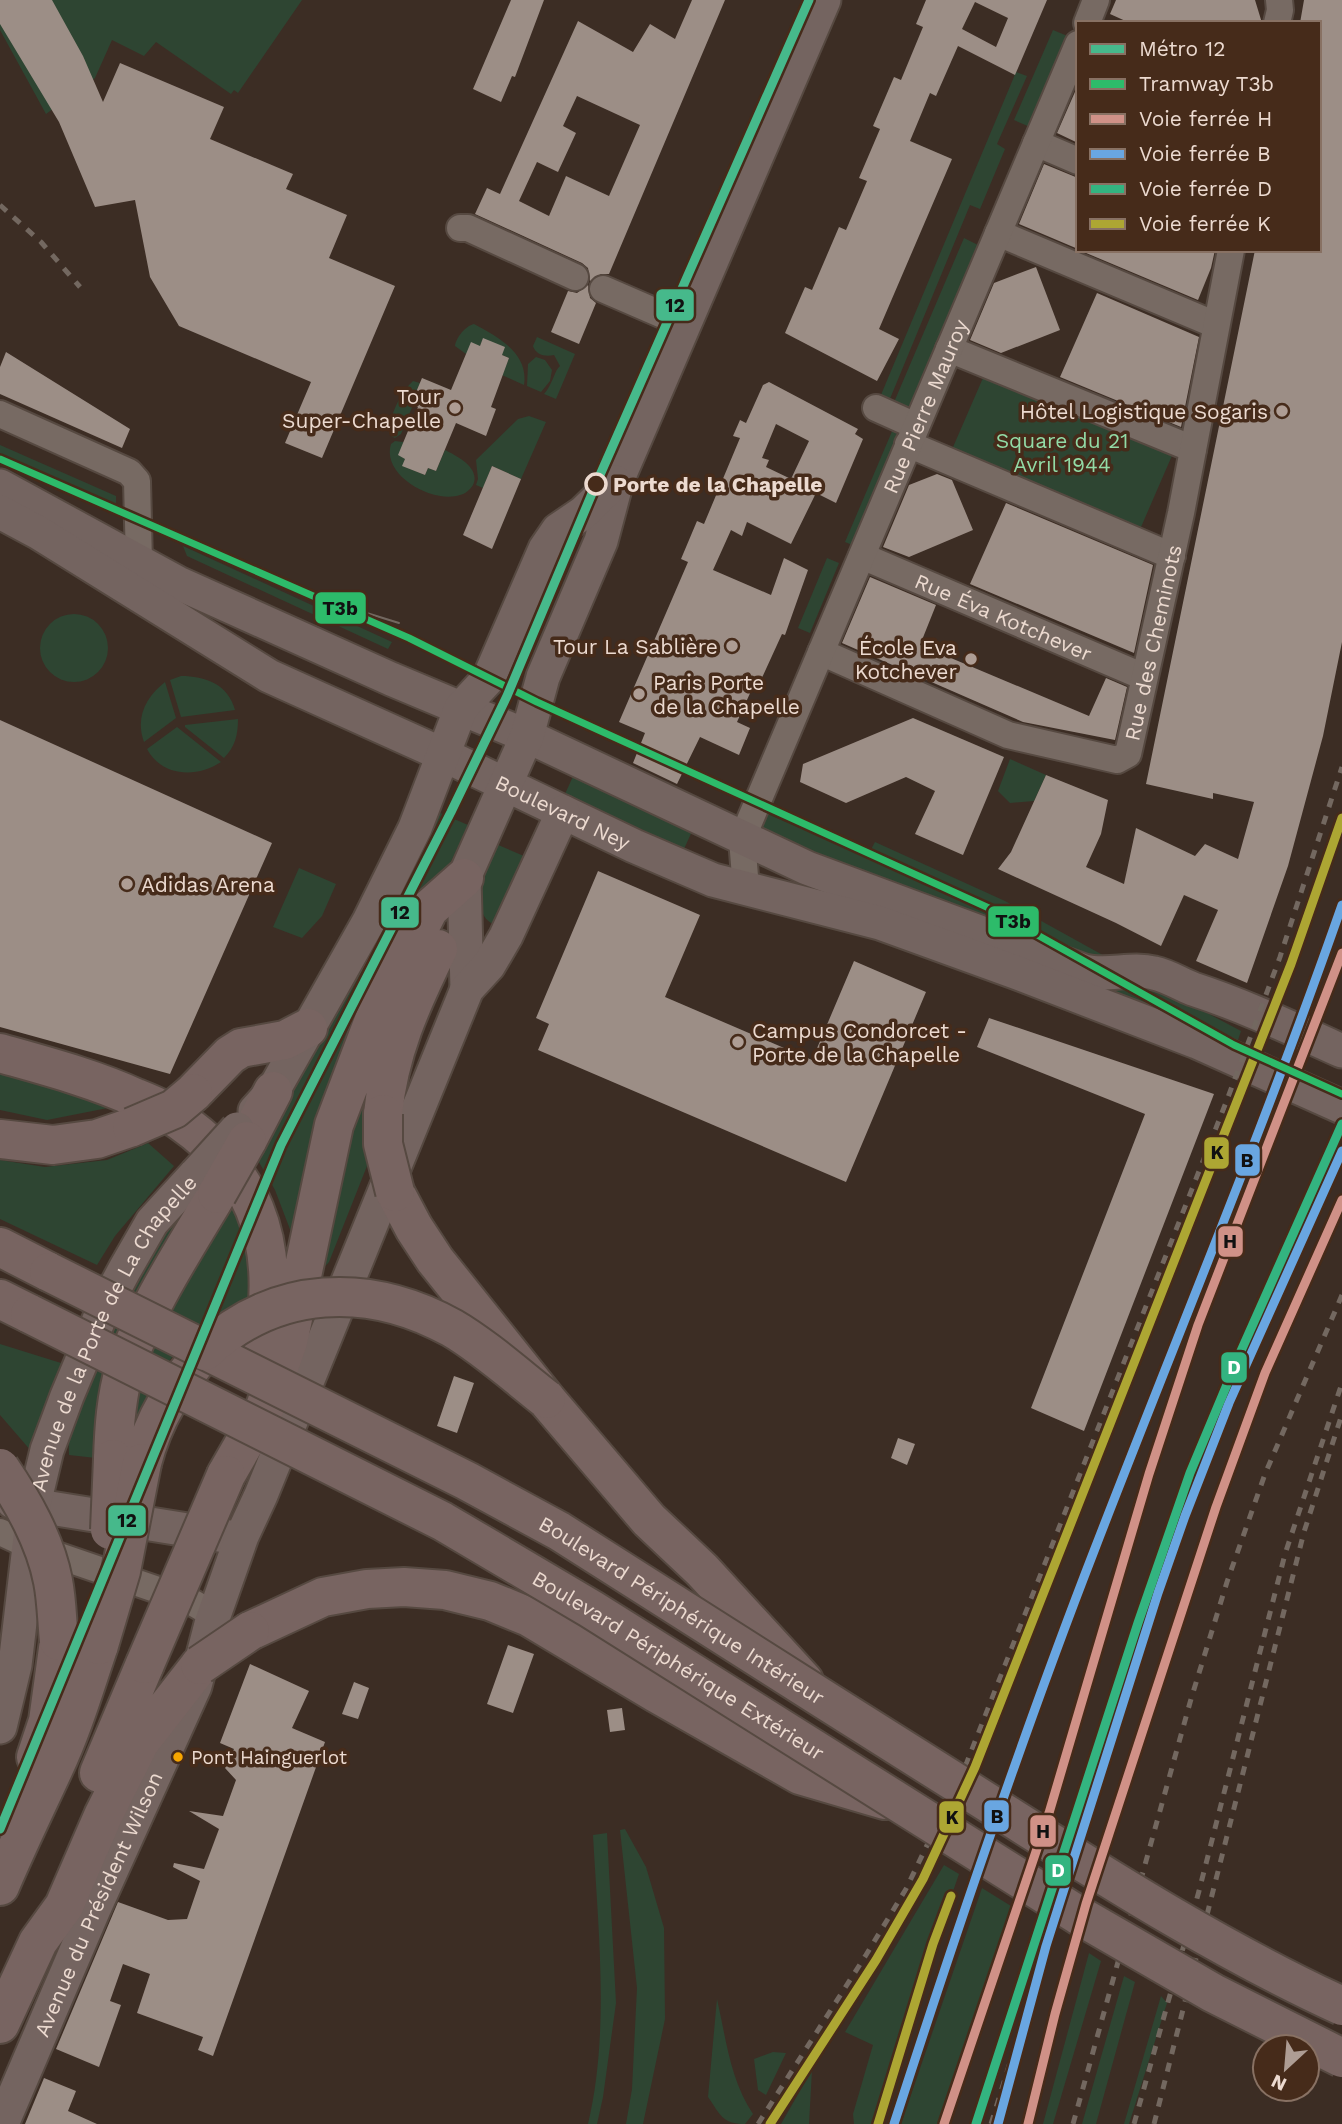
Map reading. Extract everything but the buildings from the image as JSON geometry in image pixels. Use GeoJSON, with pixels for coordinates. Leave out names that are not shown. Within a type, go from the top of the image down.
{"type":"FeatureCollection","features":[{"type":"Feature","properties":{"kind":"highway"},"geometry":{"type":"LineString","coordinates":[[464,878],[446,934],[395,1045],[385,1094],[383,1131],[384,1152],[395,1192],[435,1260],[546,1399],[649,1520],[737,1606],[820,1698]]}},
{"type":"Feature","properties":{"kind":"highway"},"geometry":{"type":"LineString","coordinates":[[38,1942],[45,1900],[145,1664],[226,1475],[265,1407],[288,1342],[334,1125],[377,1012],[429,909],[464,878]]}},
{"type":"Feature","properties":{"kind":"highway"},"geometry":{"type":"LineString","coordinates":[[0,1139],[53,1145],[97,1139],[132,1127],[174,1109],[230,1055],[241,1048],[285,1040],[308,1028]]}},
{"type":"Feature","properties":{"kind":"highway"},"geometry":{"type":"LineString","coordinates":[[0,1053],[95,1080],[164,1110],[227,1160],[254,1203],[264,1232],[270,1286],[268,1317],[226,1475]]}},
{"type":"Feature","properties":{"kind":"highway"},"geometry":{"type":"LineString","coordinates":[[127,1461],[114,1425],[118,1396],[134,1345],[177,1263],[206,1184],[274,1091]]}},
{"type":"Feature","properties":{"kind":"highway","name":"Boulevard Périphérique Intérieur"},"geometry":{"type":"LineString","coordinates":[[0,1247],[490,1493],[559,1531],[1092,1868],[1303,1989],[1342,2006]]}},
{"type":"Feature","properties":{"kind":"highway"},"geometry":{"type":"LineString","coordinates":[[0,1886],[65,1741],[99,1645],[111,1515],[127,1461],[152,1430],[166,1400],[205,1351],[248,1319],[284,1304],[332,1297],[374,1300],[410,1309],[456,1330],[546,1399]]}},
{"type":"Feature","properties":{"kind":"highway","name":"Boulevard Périphérique Extérieur"},"geometry":{"type":"LineString","coordinates":[[14,1317],[121,1360],[442,1521],[591,1609],[1078,1915],[1213,1993],[1342,2058]]}},
{"type":"Feature","properties":{"kind":"highway"},"geometry":{"type":"LineString","coordinates":[[0,1468],[21,1499],[39,1539],[53,1581],[59,1641],[48,1721],[27,1785],[22,1835]]}},
{"type":"Feature","properties":{"kind":"highway"},"geometry":{"type":"LineString","coordinates":[[0,2024],[38,1942],[64,1906],[103,1816],[140,1742],[200,1665],[250,1632],[323,1597],[367,1589],[404,1587],[445,1590],[490,1601],[529,1617],[800,1774],[908,1806]]}},
{"type":"Feature","properties":{"kind":"main road"},"geometry":{"type":"LineString","coordinates":[[467,989],[464,878],[527,736],[543,677],[600,541],[617,481],[824,0]]}},
{"type":"Feature","properties":{"kind":"main road"},"geometry":{"type":"LineString","coordinates":[[274,1091],[369,921],[415,828],[461,708],[489,678],[545,549],[558,530],[583,513],[617,481]]}},
{"type":"Feature","properties":{"kind":"main road"},"geometry":{"type":"LineString","coordinates":[[0,486],[139,563],[379,674],[527,736],[742,839],[860,889],[1084,971],[1107,974],[1145,971],[1167,976],[1190,988],[1230,1017],[1342,1068]]}},
{"type":"Feature","properties":{"kind":"main road","name":"Boulevard Ney"},"geometry":{"type":"LineString","coordinates":[[0,512],[50,540],[269,676],[692,872],[746,889],[880,923],[1016,972],[1206,1046],[1342,1107]]}},
{"type":"Feature","properties":{"kind":"main road"},"geometry":{"type":"LineString","coordinates":[[210,1628],[242,1536],[467,989],[489,965],[506,936],[563,812]]}},
{"type":"Feature","properties":{"kind":"main road"},"geometry":{"type":"LineString","coordinates":[[1190,988],[1236,1003],[1342,1051]]}},
{"type":"Feature","properties":{"kind":"main road","name":"Boulevard Ney"},"geometry":{"type":"LineString","coordinates":[[1085,999],[1169,1045],[1342,1124]]}},
{"type":"Feature","properties":{"kind":"main road","name":"Avenue de la Porte de La Chapelle"},"geometry":{"type":"LineString","coordinates":[[28,1555],[39,1478],[59,1418],[103,1310],[152,1222],[206,1184]]}},
{"type":"Feature","properties":{"kind":"main road"},"geometry":{"type":"LineString","coordinates":[[0,1500],[217,1536],[242,1536]]}},
{"type":"Feature","properties":{"kind":"main road"},"geometry":{"type":"LineString","coordinates":[[0,1727],[15,1665],[28,1555]]}},
{"type":"Feature","properties":{"kind":"main road","name":"Avenue du Président Wilson"},"geometry":{"type":"LineString","coordinates":[[2,2124],[94,1909],[195,1686],[210,1628]]}},
{"type":"Feature","properties":{"kind":"street"},"geometry":{"type":"LineString","coordinates":[[1088,21],[1096,0]]}},
{"type":"Feature","properties":{"kind":"street"},"geometry":{"type":"LineString","coordinates":[[1277,21],[1279,0]]}},
{"type":"Feature","properties":{"kind":"street","name":"Rue Pierre Mauroy"},"geometry":{"type":"LineString","coordinates":[[742,839],[1076,49]]}},
{"type":"Feature","properties":{"kind":"street"},"geometry":{"type":"LineString","coordinates":[[1036,143],[1076,160]]}},
{"type":"Feature","properties":{"kind":"street"},"geometry":{"type":"LineString","coordinates":[[460,228],[468,228],[575,277]]}},
{"type":"Feature","properties":{"kind":"street"},"geometry":{"type":"LineString","coordinates":[[998,233],[1216,325]]}},
{"type":"Feature","properties":{"kind":"street","name":"Rue des Cheminots"},"geometry":{"type":"LineString","coordinates":[[821,652],[1009,735],[1117,760],[1128,754],[1172,556],[1231,252]]}},
{"type":"Feature","properties":{"kind":"street"},"geometry":{"type":"LineString","coordinates":[[603,289],[685,326]]}},
{"type":"Feature","properties":{"kind":"street"},"geometry":{"type":"LineString","coordinates":[[949,349],[1193,449]]}},
{"type":"Feature","properties":{"kind":"street"},"geometry":{"type":"LineString","coordinates":[[876,408],[912,435],[1172,556]]}},
{"type":"Feature","properties":{"kind":"street"},"geometry":{"type":"LineString","coordinates":[[0,414],[129,472],[137,481],[139,563]]}},
{"type":"Feature","properties":{"kind":"street","name":"Rue Éva Kotchever"},"geometry":{"type":"LineString","coordinates":[[862,556],[1144,677]]}},
{"type":"Feature","properties":{"kind":"street"},"geometry":{"type":"LineString","coordinates":[[742,839],[746,889]]}},
{"type":"Feature","properties":{"kind":"street"},"geometry":{"type":"LineString","coordinates":[[0,1532],[28,1555],[191,1601],[210,1628]]}},
{"type":"Feature","properties":{"kind":"green space"},"geometry":{"type":"Polygon","coordinates":[[[0,0],[302,0],[238,93],[234,90],[231,94],[156,42],[144,56],[112,40],[95,78],[46,114],[0,30],[0,0]]]}},
{"type":"Feature","properties":{"kind":"green space"},"geometry":{"type":"Polygon","coordinates":[[[1053,30],[1070,37],[1030,127],[1014,120],[1053,30]]]}},
{"type":"Feature","properties":{"kind":"green space"},"geometry":{"type":"Polygon","coordinates":[[[1016,72],[1027,76],[997,144],[1005,149],[980,209],[970,205],[887,406],[878,402],[1016,72]]]}},
{"type":"Feature","properties":{"kind":"green space"},"geometry":{"type":"Polygon","coordinates":[[[964,238],[982,247],[910,415],[892,407],[964,238]]]}},
{"type":"Feature","properties":{"kind":"green space"},"geometry":{"type":"Polygon","coordinates":[[[474,324],[502,341],[517,355],[522,364],[524,385],[502,375],[509,358],[483,339],[480,346],[466,354],[455,346],[467,327],[474,324]]]}},
{"type":"Feature","properties":{"kind":"green space"},"geometry":{"type":"Polygon","coordinates":[[[537,337],[575,354],[556,399],[544,394],[560,366],[554,355],[544,355],[536,351],[533,346],[537,337]]]}},
{"type":"Feature","properties":{"kind":"green space"},"geometry":{"type":"Polygon","coordinates":[[[536,357],[545,360],[552,370],[550,381],[541,392],[527,386],[528,364],[536,357]]]}},
{"type":"Feature","properties":{"kind":"green space","name":"Square du 21 Avril 1944"},"geometry":{"type":"Polygon","coordinates":[[[986,371],[1174,451],[1138,534],[950,454],[986,371]]]}},
{"type":"Feature","properties":{"kind":"green space"},"geometry":{"type":"Polygon","coordinates":[[[413,381],[420,383],[401,434],[395,438],[391,436],[390,429],[393,414],[399,399],[413,381]]]}},
{"type":"Feature","properties":{"kind":"green space"},"geometry":{"type":"Polygon","coordinates":[[[529,416],[546,422],[521,479],[492,466],[483,488],[476,485],[476,460],[518,419],[529,416]]]}},
{"type":"Feature","properties":{"kind":"green space"},"geometry":{"type":"Polygon","coordinates":[[[896,422],[906,425],[855,546],[845,542],[896,422]]]}},
{"type":"Feature","properties":{"kind":"green space"},"geometry":{"type":"Polygon","coordinates":[[[395,441],[403,442],[403,466],[425,475],[428,468],[436,471],[445,450],[471,468],[475,479],[473,485],[464,494],[449,497],[412,485],[394,467],[390,456],[391,444],[395,441]]]}},
{"type":"Feature","properties":{"kind":"green space"},"geometry":{"type":"Polygon","coordinates":[[[0,445],[116,496],[116,515],[0,463],[0,445]]]}},
{"type":"Feature","properties":{"kind":"green space"},"geometry":{"type":"Polygon","coordinates":[[[183,546],[392,642],[388,649],[187,556],[183,546]]]}},
{"type":"Feature","properties":{"kind":"green space"},"geometry":{"type":"Polygon","coordinates":[[[827,558],[839,563],[810,633],[798,628],[827,558]]]}},
{"type":"Feature","properties":{"kind":"green space"},"geometry":{"type":"Polygon","coordinates":[[[74,614],[87,617],[98,624],[105,635],[108,648],[105,661],[98,672],[87,679],[74,682],[61,679],[50,672],[43,661],[40,648],[43,635],[50,624],[61,617],[74,614]]]}},
{"type":"Feature","properties":{"kind":"green space"},"geometry":{"type":"Polygon","coordinates":[[[181,676],[214,683],[227,694],[235,710],[181,717],[170,680],[181,676]]]}},
{"type":"Feature","properties":{"kind":"green space"},"geometry":{"type":"Polygon","coordinates":[[[165,682],[176,718],[144,742],[141,724],[144,708],[152,694],[165,682]]]}},
{"type":"Feature","properties":{"kind":"green space"},"geometry":{"type":"Polygon","coordinates":[[[238,719],[235,740],[224,758],[185,727],[185,725],[238,719]]]}},
{"type":"Feature","properties":{"kind":"green space"},"geometry":{"type":"Polygon","coordinates":[[[177,727],[221,762],[201,771],[191,772],[171,770],[162,765],[147,749],[177,727]]]}},
{"type":"Feature","properties":{"kind":"green space"},"geometry":{"type":"Polygon","coordinates":[[[1010,759],[1046,775],[1034,801],[1010,803],[998,791],[1010,759]]]}},
{"type":"Feature","properties":{"kind":"green space"},"geometry":{"type":"Polygon","coordinates":[[[575,772],[694,827],[684,849],[565,794],[575,772]]]}},
{"type":"Feature","properties":{"kind":"green space"},"geometry":{"type":"Polygon","coordinates":[[[438,812],[468,825],[443,879],[420,910],[407,879],[438,812]]]}},
{"type":"Feature","properties":{"kind":"green space"},"geometry":{"type":"Polygon","coordinates":[[[763,812],[867,857],[875,842],[1005,901],[1119,964],[1097,963],[895,894],[760,831],[763,812]]]}},
{"type":"Feature","properties":{"kind":"green space"},"geometry":{"type":"Polygon","coordinates":[[[496,844],[531,859],[496,925],[487,919],[482,911],[481,900],[485,876],[496,844]]]}},
{"type":"Feature","properties":{"kind":"green space"},"geometry":{"type":"Polygon","coordinates":[[[299,868],[336,884],[322,916],[302,938],[273,927],[299,868]]]}},
{"type":"Feature","properties":{"kind":"green space"},"geometry":{"type":"Polygon","coordinates":[[[380,939],[397,951],[296,1231],[291,1232],[275,1190],[256,1157],[268,1130],[368,955],[380,939]]]}},
{"type":"Feature","properties":{"kind":"green space"},"geometry":{"type":"Polygon","coordinates":[[[1145,980],[1241,1031],[1235,1049],[1094,988],[1145,980]]]}},
{"type":"Feature","properties":{"kind":"green space"},"geometry":{"type":"Polygon","coordinates":[[[0,1068],[123,1105],[47,1120],[0,1110],[0,1068]]]}},
{"type":"Feature","properties":{"kind":"green space"},"geometry":{"type":"Polygon","coordinates":[[[363,1098],[367,1166],[329,1262],[318,1274],[342,1159],[363,1098]]]}},
{"type":"Feature","properties":{"kind":"green space"},"geometry":{"type":"Polygon","coordinates":[[[148,1143],[174,1166],[115,1236],[97,1265],[0,1219],[0,1160],[45,1167],[107,1160],[148,1143]]]}},
{"type":"Feature","properties":{"kind":"green space"},"geometry":{"type":"Polygon","coordinates":[[[203,1180],[96,1458],[69,1455],[68,1424],[125,1280],[203,1180]]]}},
{"type":"Feature","properties":{"kind":"green space"},"geometry":{"type":"Polygon","coordinates":[[[234,1200],[246,1226],[256,1293],[210,1321],[171,1358],[145,1399],[131,1434],[144,1371],[155,1341],[184,1283],[234,1200]]]}},
{"type":"Feature","properties":{"kind":"green space"},"geometry":{"type":"Polygon","coordinates":[[[0,1344],[61,1363],[32,1452],[0,1415],[0,1344]]]}},
{"type":"Feature","properties":{"kind":"green space"},"geometry":{"type":"Polygon","coordinates":[[[625,1829],[646,1867],[664,1928],[665,2019],[643,2124],[626,2124],[632,2089],[637,1988],[620,1830],[625,1829]]]}},
{"type":"Feature","properties":{"kind":"green space"},"geometry":{"type":"Polygon","coordinates":[[[607,1833],[616,2003],[597,2124],[588,2124],[595,2089],[601,2017],[593,1835],[607,1833]]]}},
{"type":"Feature","properties":{"kind":"green space"},"geometry":{"type":"Polygon","coordinates":[[[944,1865],[959,1874],[873,2124],[854,2124],[853,2114],[873,2045],[845,2032],[944,1865]]]}},
{"type":"Feature","properties":{"kind":"green space"},"geometry":{"type":"Polygon","coordinates":[[[982,1888],[1011,1906],[939,2124],[901,2124],[982,1888]]]}},
{"type":"Feature","properties":{"kind":"green space"},"geometry":{"type":"Polygon","coordinates":[[[1089,1953],[1101,1961],[1053,2124],[1043,2124],[1089,1953]]]}},
{"type":"Feature","properties":{"kind":"green space"},"geometry":{"type":"Polygon","coordinates":[[[1124,1976],[1135,1982],[1096,2124],[1082,2124],[1124,1976]]]}},
{"type":"Feature","properties":{"kind":"green space"},"geometry":{"type":"Polygon","coordinates":[[[1161,1996],[1167,2003],[1129,2124],[1124,2124],[1161,1996]]]}},
{"type":"Feature","properties":{"kind":"green space"},"geometry":{"type":"Polygon","coordinates":[[[717,1999],[734,2073],[753,2114],[745,2124],[726,2120],[708,2097],[717,1999]]]}},
{"type":"Feature","properties":{"kind":"green space"},"geometry":{"type":"Polygon","coordinates":[[[773,2052],[786,2053],[766,2095],[758,2090],[754,2059],[773,2052]]]}},
{"type":"Feature","properties":{"kind":"green space"},"geometry":{"type":"Polygon","coordinates":[[[812,2070],[809,2124],[781,2124],[812,2070]]]}},
{"type":"Feature","properties":{"kind":"tram line","name":"T3b"},"geometry":{"type":"LineString","coordinates":[[0,459],[409,638],[537,702],[991,909],[1234,1045],[1342,1094]]}},
{"type":"Feature","properties":{"kind":"tram line"},"geometry":{"type":"LineString","coordinates":[[328,601],[399,623]]}},
{"type":"Feature","properties":{"kind":"railway"},"geometry":{"type":"LineString","coordinates":[[0,205],[41,242],[80,287]]}},
{"type":"Feature","properties":{"kind":"railway"},"geometry":{"type":"LineString","coordinates":[[758,2124],[906,1889],[967,1762],[1227,1100],[1280,957],[1342,767]]}},
{"type":"Feature","properties":{"kind":"railway"},"geometry":{"type":"LineString","coordinates":[[1073,2124],[1191,1699],[1227,1582],[1265,1474],[1342,1295]]}},
{"type":"Feature","properties":{"kind":"railway"},"geometry":{"type":"LineString","coordinates":[[1134,2124],[1199,1891],[1285,1554],[1342,1383]]}},
{"type":"Feature","properties":{"kind":"railway"},"geometry":{"type":"LineString","coordinates":[[1154,2124],[1304,1532],[1342,1414]]}},
{"type":"Feature","properties":{"kind":"railway"},"geometry":{"type":"LineString","coordinates":[[991,2124],[1046,1946]]}},
{"type":"Feature","properties":{"kind":"metro line","name":"12"},"geometry":{"type":"LineString","coordinates":[[0,1829],[281,1145],[451,812],[507,696],[596,484],[809,0]]}},
{"type":"Feature","properties":{"kind":"rail line","name":"K"},"geometry":{"type":"LineString","coordinates":[[770,2124],[876,1960],[923,1879],[975,1767],[1291,964],[1342,818]]}},
{"type":"Feature","properties":{"kind":"rail line","name":"B"},"geometry":{"type":"LineString","coordinates":[[894,2124],[965,1908],[1041,1693],[1252,1149],[1342,905]]}},
{"type":"Feature","properties":{"kind":"rail line","name":"H"},"geometry":{"type":"LineString","coordinates":[[944,2124],[1049,1813],[1149,1474],[1198,1325],[1342,953]]}},
{"type":"Feature","properties":{"kind":"rail line","name":"D"},"geometry":{"type":"LineString","coordinates":[[976,2124],[1138,1623],[1190,1473],[1342,1124]]}},
{"type":"Feature","properties":{"kind":"rail line","name":"B"},"geometry":{"type":"LineString","coordinates":[[998,2124],[1046,1946],[1185,1516],[1229,1403],[1342,1151]]}},
{"type":"Feature","properties":{"kind":"rail line","name":"H"},"geometry":{"type":"LineString","coordinates":[[1028,2124],[1086,1904],[1216,1507],[1265,1373],[1342,1200]]}},
{"type":"Feature","properties":{"kind":"rail line","name":"K"},"geometry":{"type":"LineString","coordinates":[[878,2124],[933,1944],[951,1896]]}},
{"type":"Feature","properties":{"kind":"place","name":"Tour Super-Chapelle"},"geometry":{"type":"Point","coordinates":[455,408]}},
{"type":"Feature","properties":{"kind":"place","name":"Hôtel Logistique Sogaris"},"geometry":{"type":"Point","coordinates":[1282,411]}},
{"type":"Feature","properties":{"kind":"place","name":"Porte de la Chapelle"},"geometry":{"type":"Point","coordinates":[596,484]}},
{"type":"Feature","properties":{"kind":"place","name":"Tour La Sablière"},"geometry":{"type":"Point","coordinates":[732,646]}},
{"type":"Feature","properties":{"kind":"place","name":"École Eva Kotchever"},"geometry":{"type":"Point","coordinates":[971,659]}},
{"type":"Feature","properties":{"kind":"place","name":"Paris Porte de la Chapelle"},"geometry":{"type":"Point","coordinates":[639,694]}},
{"type":"Feature","properties":{"kind":"place","name":"Adidas Arena"},"geometry":{"type":"Point","coordinates":[127,884]}},
{"type":"Feature","properties":{"kind":"place","name":"Campus Condorcet - Porte de la Chapelle"},"geometry":{"type":"Point","coordinates":[738,1042]}},
{"type":"Feature","properties":{"kind":"place","name":"Pont Hainguerlot"},"geometry":{"type":"Point","coordinates":[178,1757]}}]}
